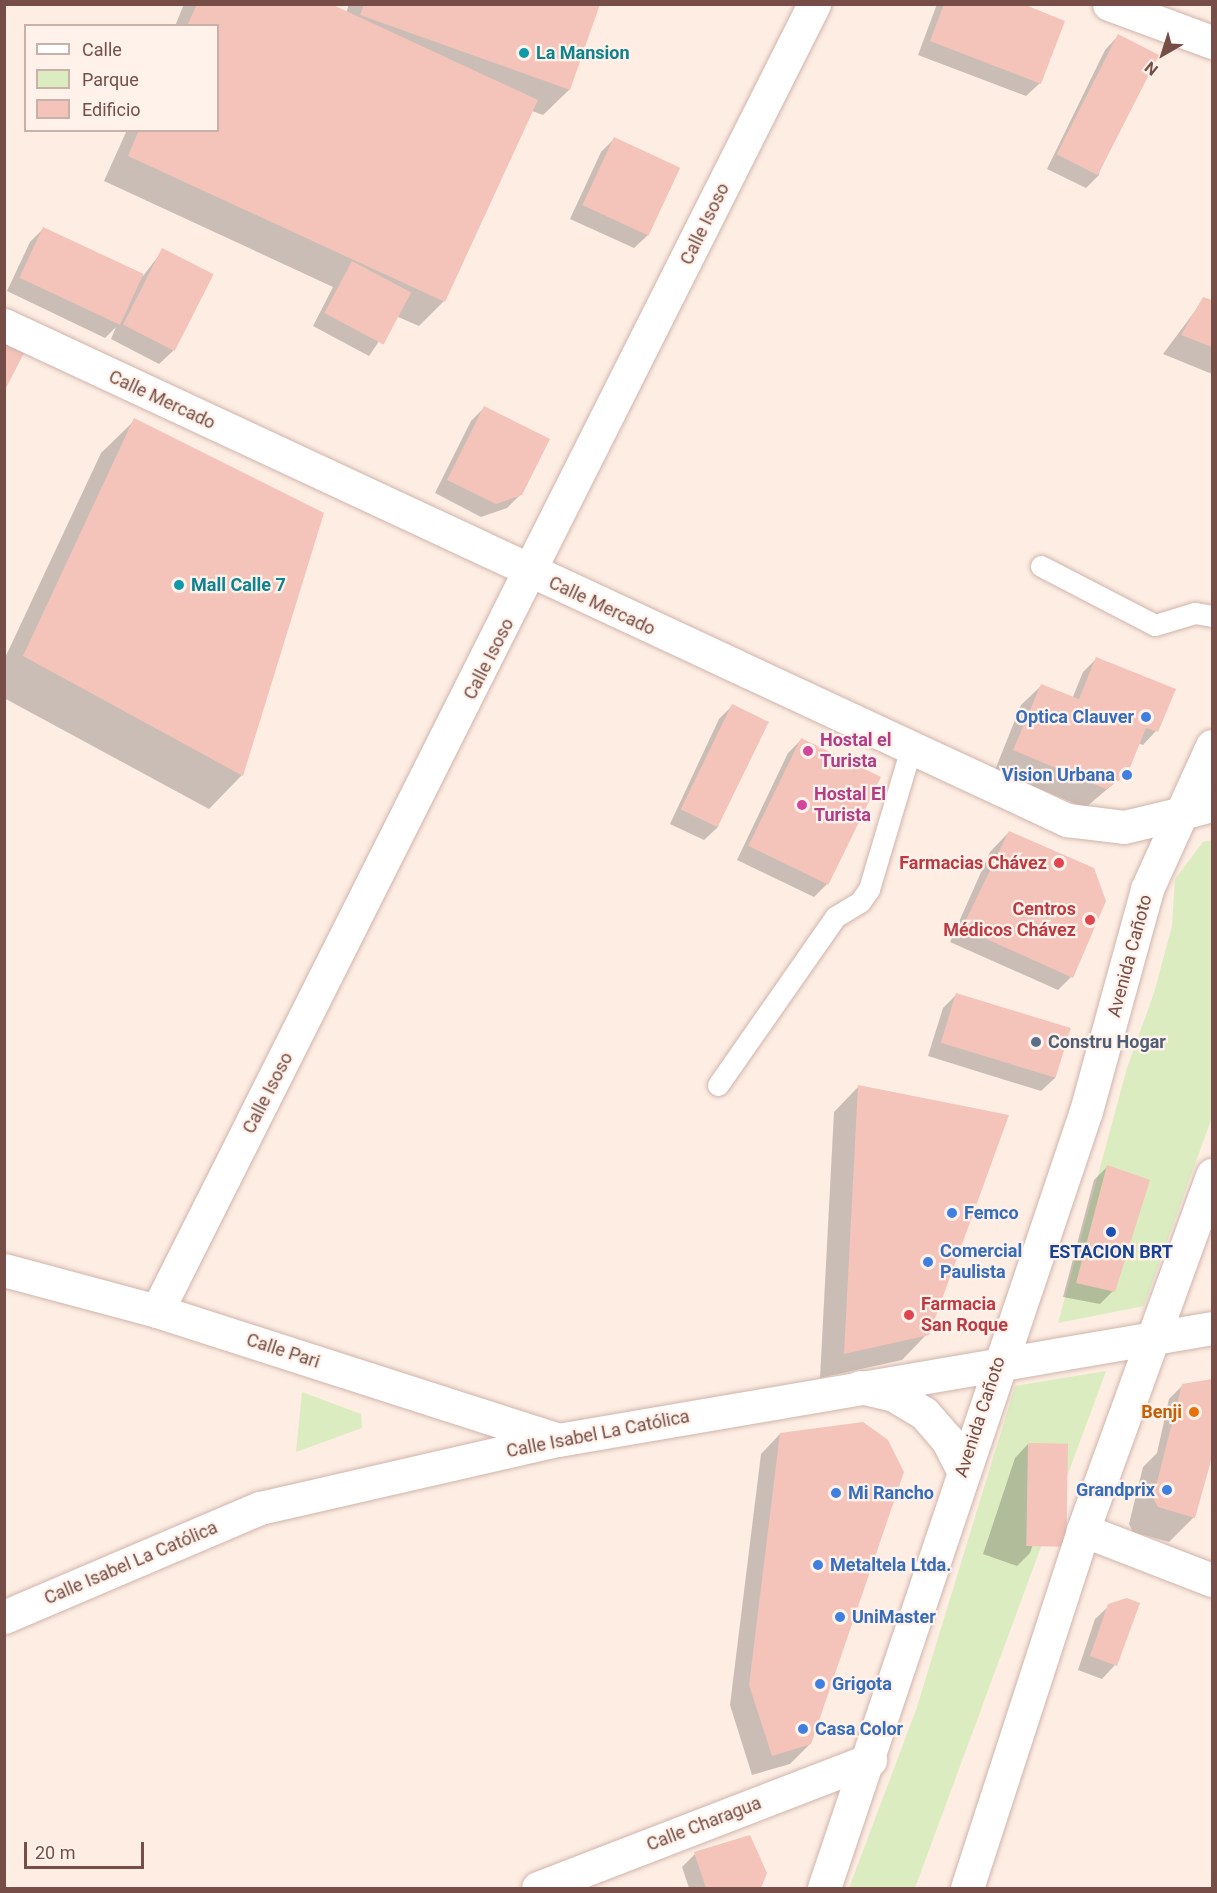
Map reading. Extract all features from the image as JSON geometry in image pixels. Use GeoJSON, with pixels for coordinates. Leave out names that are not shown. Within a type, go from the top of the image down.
{"type":"FeatureCollection","features":[{"type":"Feature","properties":{"kind":"street","name":"Calle Isoso"},"geometry":{"type":"LineString","coordinates":[[158,1311],[532,574],[814,4]]}},
{"type":"Feature","properties":{"kind":"street"},"geometry":{"type":"LineString","coordinates":[[1109,4],[1164,13],[1212,42]]}},
{"type":"Feature","properties":{"kind":"street","name":"Calle Mercado"},"geometry":{"type":"LineString","coordinates":[[4,326],[532,574],[1067,820],[1124,827],[1212,805]]}},
{"type":"Feature","properties":{"kind":"street","name":"Avenida Cañoto"},"geometry":{"type":"LineString","coordinates":[[824,1888],[870,1760],[997,1362],[1086,1111],[1147,889],[1178,814],[1212,746]]}},
{"type":"Feature","properties":{"kind":"street"},"geometry":{"type":"LineString","coordinates":[[967,1888],[1083,1530],[1158,1335],[1212,1175]]}},
{"type":"Feature","properties":{"kind":"street","name":"Calle Pari"},"geometry":{"type":"LineString","coordinates":[[4,1270],[158,1311],[558,1440]]}},
{"type":"Feature","properties":{"kind":"street","name":"Calle Isabel La Católica"},"geometry":{"type":"LineString","coordinates":[[4,1617],[260,1508],[558,1440],[997,1362],[1212,1328]]}},
{"type":"Feature","properties":{"kind":"street"},"geometry":{"type":"LineString","coordinates":[[860,1387],[894,1395],[924,1413],[948,1439],[963,1470]]}},
{"type":"Feature","properties":{"kind":"street"},"geometry":{"type":"LineString","coordinates":[[1083,1530],[1212,1580]]}},
{"type":"Feature","properties":{"kind":"street","name":"Calle Charagua"},"geometry":{"type":"LineString","coordinates":[[538,1888],[870,1760]]}},
{"type":"Feature","properties":{"kind":"lane"},"geometry":{"type":"LineString","coordinates":[[1041,566],[1155,625],[1195,613],[1212,616]]}},
{"type":"Feature","properties":{"kind":"lane"},"geometry":{"type":"LineString","coordinates":[[718,1085],[835,917],[860,902],[869,889],[911,748]]}},
{"type":"Feature","properties":{"kind":"green space"},"geometry":{"type":"Polygon","coordinates":[[[1212,840],[1212,1117],[1144,1306],[1058,1323],[1127,1068],[1154,993],[1172,926],[1175,879],[1203,842],[1212,840]]]}},
{"type":"Feature","properties":{"kind":"green space"},"geometry":{"type":"Polygon","coordinates":[[[1106,1371],[915,1888],[849,1888],[917,1707],[1015,1386],[1106,1371]]]}},
{"type":"Feature","properties":{"kind":"green space"},"geometry":{"type":"Polygon","coordinates":[[[302,1392],[361,1414],[362,1428],[296,1452],[302,1392]]]}},
{"type":"Feature","properties":{"kind":"building"},"geometry":{"type":"Polygon","coordinates":[[[197,4],[331,4],[538,100],[445,302],[128,156],[138,132],[219,132],[219,24],[188,24],[197,4]]]}},
{"type":"Feature","properties":{"kind":"building","name":"La Mansion"},"geometry":{"type":"Polygon","coordinates":[[[364,4],[600,4],[570,90],[360,15],[364,4]]]}},
{"type":"Feature","properties":{"kind":"building"},"geometry":{"type":"Polygon","coordinates":[[[944,4],[1023,4],[1065,21],[1041,84],[930,41],[944,4]]]}},
{"type":"Feature","properties":{"kind":"building"},"geometry":{"type":"Polygon","coordinates":[[[1118,34],[1159,55],[1098,175],[1057,154],[1118,34]]]}},
{"type":"Feature","properties":{"kind":"building"},"geometry":{"type":"Polygon","coordinates":[[[614,137],[680,168],[648,236],[582,205],[614,137]]]}},
{"type":"Feature","properties":{"kind":"building"},"geometry":{"type":"Polygon","coordinates":[[[43,227],[144,274],[120,325],[19,278],[43,227]]]}},
{"type":"Feature","properties":{"kind":"building"},"geometry":{"type":"Polygon","coordinates":[[[162,248],[214,274],[175,351],[123,325],[162,248]]]}},
{"type":"Feature","properties":{"kind":"building"},"geometry":{"type":"Polygon","coordinates":[[[352,261],[411,292],[383,345],[324,313],[352,261]]]}},
{"type":"Feature","properties":{"kind":"building"},"geometry":{"type":"Polygon","coordinates":[[[1203,297],[1212,300],[1212,347],[1181,335],[1203,297]]]}},
{"type":"Feature","properties":{"kind":"building"},"geometry":{"type":"Polygon","coordinates":[[[4,341],[25,351],[4,392],[4,341]]]}},
{"type":"Feature","properties":{"kind":"building"},"geometry":{"type":"Polygon","coordinates":[[[484,406],[550,439],[522,495],[496,504],[447,480],[484,406]]]}},
{"type":"Feature","properties":{"kind":"building","name":"Mall Calle 7"},"geometry":{"type":"Polygon","coordinates":[[[134,418],[324,513],[243,776],[23,656],[134,418]]]}},
{"type":"Feature","properties":{"kind":"building"},"geometry":{"type":"Polygon","coordinates":[[[1096,657],[1176,689],[1158,732],[1146,728],[1127,775],[1106,789],[1013,750],[1041,684],[1079,699],[1096,657]]]}},
{"type":"Feature","properties":{"kind":"building"},"geometry":{"type":"Polygon","coordinates":[[[732,704],[769,722],[718,827],[681,809],[732,704]]]}},
{"type":"Feature","properties":{"kind":"building","name":"Hostal El Turista"},"geometry":{"type":"Polygon","coordinates":[[[801,738],[881,777],[828,885],[748,846],[801,738]]]}},
{"type":"Feature","properties":{"kind":"building"},"geometry":{"type":"Polygon","coordinates":[[[1009,831],[1094,868],[1106,901],[1073,978],[962,928],[1009,831]]]}},
{"type":"Feature","properties":{"kind":"building"},"geometry":{"type":"Polygon","coordinates":[[[956,993],[1071,1028],[1056,1078],[941,1043],[956,993]]]}},
{"type":"Feature","properties":{"kind":"building"},"geometry":{"type":"Polygon","coordinates":[[[858,1085],[1009,1115],[929,1335],[844,1354],[858,1085]]]}},
{"type":"Feature","properties":{"kind":"building","name":"ESTACION BRT"},"geometry":{"type":"Polygon","coordinates":[[[1107,1165],[1150,1180],[1115,1292],[1076,1283],[1107,1165]]]}},
{"type":"Feature","properties":{"kind":"building"},"geometry":{"type":"Polygon","coordinates":[[[1212,1379],[1212,1457],[1195,1518],[1158,1507],[1153,1498],[1182,1384],[1212,1379]]]}},
{"type":"Feature","properties":{"kind":"building"},"geometry":{"type":"Polygon","coordinates":[[[863,1422],[888,1440],[904,1472],[811,1744],[772,1756],[749,1685],[780,1433],[863,1422]]]}},
{"type":"Feature","properties":{"kind":"building"},"geometry":{"type":"Polygon","coordinates":[[[1028,1443],[1068,1444],[1066,1547],[1026,1546],[1028,1443]]]}},
{"type":"Feature","properties":{"kind":"building"},"geometry":{"type":"Polygon","coordinates":[[[1127,1598],[1140,1603],[1117,1666],[1090,1656],[1108,1604],[1127,1598]]]}},
{"type":"Feature","properties":{"kind":"building"},"geometry":{"type":"Polygon","coordinates":[[[750,1835],[767,1873],[761,1888],[706,1888],[694,1852],[750,1835]]]}},
{"type":"Feature","properties":{"kind":"place","name":"La Mansion"},"geometry":{"type":"Point","coordinates":[524,53]}},
{"type":"Feature","properties":{"kind":"place","name":"Mall Calle 7"},"geometry":{"type":"Point","coordinates":[179,585]}},
{"type":"Feature","properties":{"kind":"place","name":"Optica Clauver"},"geometry":{"type":"Point","coordinates":[1146,717]}},
{"type":"Feature","properties":{"kind":"place","name":"Hostal el Turista"},"geometry":{"type":"Point","coordinates":[808,751]}},
{"type":"Feature","properties":{"kind":"place","name":"Vision Urbana"},"geometry":{"type":"Point","coordinates":[1127,775]}},
{"type":"Feature","properties":{"kind":"place","name":"Hostal El Turista"},"geometry":{"type":"Point","coordinates":[802,805]}},
{"type":"Feature","properties":{"kind":"place","name":"Farmacias Chávez"},"geometry":{"type":"Point","coordinates":[1059,863]}},
{"type":"Feature","properties":{"kind":"place","name":"Centros Médicos Chávez"},"geometry":{"type":"Point","coordinates":[1090,920]}},
{"type":"Feature","properties":{"kind":"place","name":"Constru Hogar"},"geometry":{"type":"Point","coordinates":[1036,1042]}},
{"type":"Feature","properties":{"kind":"place","name":"Femco"},"geometry":{"type":"Point","coordinates":[952,1213]}},
{"type":"Feature","properties":{"kind":"place","name":"ESTACION BRT"},"geometry":{"type":"Point","coordinates":[1111,1232]}},
{"type":"Feature","properties":{"kind":"place","name":"Comercial Paulista"},"geometry":{"type":"Point","coordinates":[928,1262]}},
{"type":"Feature","properties":{"kind":"place","name":"Farmacia San Roque"},"geometry":{"type":"Point","coordinates":[909,1315]}},
{"type":"Feature","properties":{"kind":"place","name":"Benji"},"geometry":{"type":"Point","coordinates":[1194,1412]}},
{"type":"Feature","properties":{"kind":"place","name":"Grandprix"},"geometry":{"type":"Point","coordinates":[1167,1490]}},
{"type":"Feature","properties":{"kind":"place","name":"Mi Rancho"},"geometry":{"type":"Point","coordinates":[836,1493]}},
{"type":"Feature","properties":{"kind":"place","name":"Metaltela Ltda."},"geometry":{"type":"Point","coordinates":[818,1565]}},
{"type":"Feature","properties":{"kind":"place","name":"UniMaster"},"geometry":{"type":"Point","coordinates":[840,1617]}},
{"type":"Feature","properties":{"kind":"place","name":"Grigota"},"geometry":{"type":"Point","coordinates":[820,1684]}},
{"type":"Feature","properties":{"kind":"place","name":"Casa Color"},"geometry":{"type":"Point","coordinates":[803,1729]}}]}
